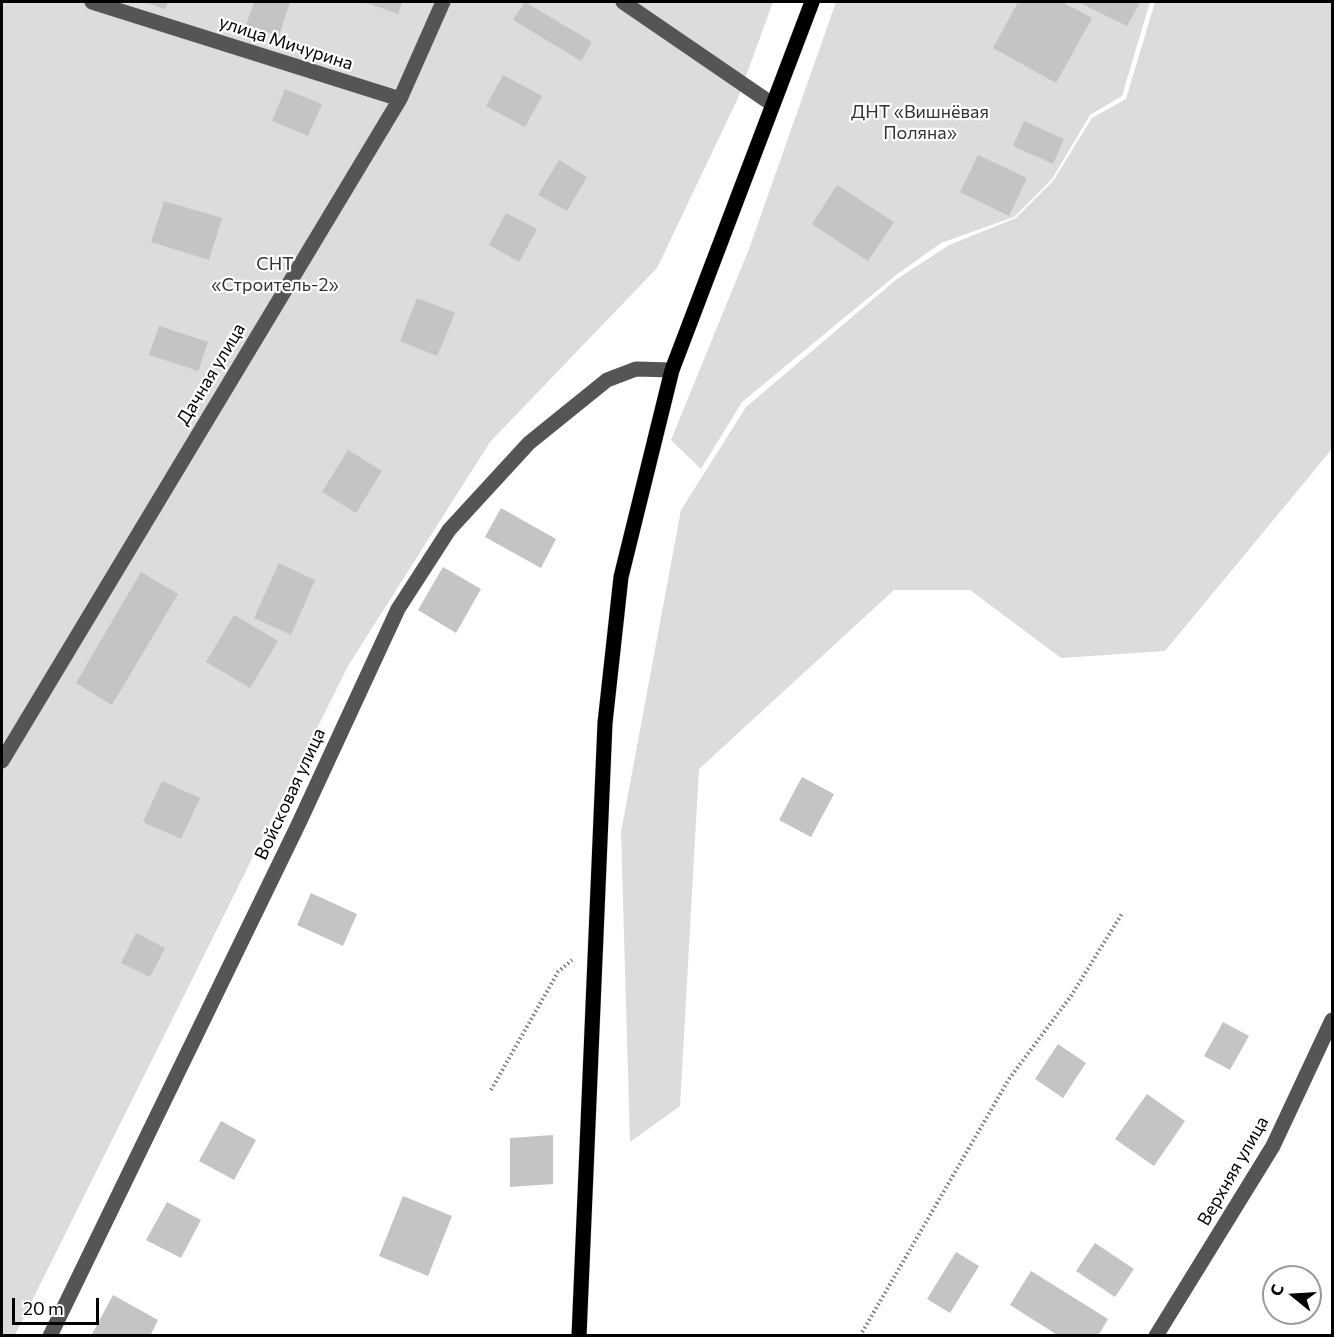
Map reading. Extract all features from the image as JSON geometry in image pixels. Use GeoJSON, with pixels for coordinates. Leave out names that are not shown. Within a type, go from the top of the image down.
{"type":"FeatureCollection","features":[{"type":"Feature","properties":{"kind":"main road"},"geometry":{"type":"LineString","coordinates":[[579,1335],[604,723],[621,576],[648,458],[672,370],[812,2]]}},
{"type":"Feature","properties":{"kind":"street","name":"улица Мичурина"},"geometry":{"type":"LineString","coordinates":[[92,2],[400,99]]}},
{"type":"Feature","properties":{"kind":"street","name":"Дачная улица"},"geometry":{"type":"LineString","coordinates":[[2,761],[400,99],[443,2]]}},
{"type":"Feature","properties":{"kind":"street"},"geometry":{"type":"LineString","coordinates":[[623,2],[772,104]]}},
{"type":"Feature","properties":{"kind":"street","name":"Войсковая улица"},"geometry":{"type":"LineString","coordinates":[[50,1335],[298,823],[398,609],[449,530],[529,443],[607,380],[636,369],[672,370]]}},
{"type":"Feature","properties":{"kind":"street","name":"Верхняя улица"},"geometry":{"type":"LineString","coordinates":[[1156,1335],[1273,1146],[1332,1020]]}},
{"type":"Feature","properties":{"kind":"path"},"geometry":{"type":"LineString","coordinates":[[860,1335],[1009,1079],[1071,996],[1123,912]]}},
{"type":"Feature","properties":{"kind":"path"},"geometry":{"type":"LineString","coordinates":[[491,1090],[558,972],[596,940]]}},
{"type":"Feature","properties":{"kind":"green space","name":"СНТ «Строитель-2»"},"geometry":{"type":"Polygon","coordinates":[[[2,2],[773,2],[738,98],[657,268],[490,442],[348,666],[15,1335],[2,1336],[2,2]]]}},
{"type":"Feature","properties":{"kind":"green space","name":"ДНТ «Вишнёвая Поляна»"},"geometry":{"type":"Polygon","coordinates":[[[836,2],[1150,2],[1122,96],[1090,115],[1052,179],[1014,217],[941,243],[896,275],[742,402],[701,469],[671,440],[749,249],[836,2]]]}},
{"type":"Feature","properties":{"kind":"green space"},"geometry":{"type":"Polygon","coordinates":[[[1155,2],[1332,2],[1332,449],[1165,651],[1061,658],[970,590],[894,590],[699,769],[680,1106],[630,1142],[621,832],[681,510],[746,407],[897,279],[949,245],[1016,218],[1053,181],[1092,118],[1126,99],[1155,2]]]}},
{"type":"Feature","properties":{"kind":"building"},"geometry":{"type":"Polygon","coordinates":[[[144,2],[168,2],[165,9],[144,2]]]}},
{"type":"Feature","properties":{"kind":"building"},"geometry":{"type":"Polygon","coordinates":[[[254,2],[290,2],[279,36],[246,25],[254,2]]]}},
{"type":"Feature","properties":{"kind":"building"},"geometry":{"type":"Polygon","coordinates":[[[364,2],[402,2],[398,14],[364,2]]]}},
{"type":"Feature","properties":{"kind":"building"},"geometry":{"type":"Polygon","coordinates":[[[525,2],[592,42],[581,61],[513,20],[525,2]]]}},
{"type":"Feature","properties":{"kind":"building"},"geometry":{"type":"Polygon","coordinates":[[[1018,2],[1062,2],[1092,18],[1056,83],[993,48],[1018,2]]]}},
{"type":"Feature","properties":{"kind":"building"},"geometry":{"type":"Polygon","coordinates":[[[1078,2],[1140,2],[1127,26],[1078,2]]]}},
{"type":"Feature","properties":{"kind":"building"},"geometry":{"type":"Polygon","coordinates":[[[503,75],[542,96],[525,127],[486,106],[503,75]]]}},
{"type":"Feature","properties":{"kind":"building"},"geometry":{"type":"Polygon","coordinates":[[[285,89],[322,104],[308,136],[272,121],[285,89]]]}},
{"type":"Feature","properties":{"kind":"building"},"geometry":{"type":"Polygon","coordinates":[[[1024,121],[1064,139],[1053,164],[1013,146],[1024,121]]]}},
{"type":"Feature","properties":{"kind":"building"},"geometry":{"type":"Polygon","coordinates":[[[978,155],[1027,178],[1009,216],[960,192],[978,155]]]}},
{"type":"Feature","properties":{"kind":"building"},"geometry":{"type":"Polygon","coordinates":[[[559,160],[587,177],[567,211],[538,195],[559,160]]]}},
{"type":"Feature","properties":{"kind":"building"},"geometry":{"type":"Polygon","coordinates":[[[837,185],[894,222],[868,261],[812,224],[837,185]]]}},
{"type":"Feature","properties":{"kind":"building"},"geometry":{"type":"Polygon","coordinates":[[[164,201],[222,218],[209,260],[151,242],[164,201]]]}},
{"type":"Feature","properties":{"kind":"building"},"geometry":{"type":"Polygon","coordinates":[[[506,213],[537,229],[519,262],[489,245],[506,213]]]}},
{"type":"Feature","properties":{"kind":"building"},"geometry":{"type":"Polygon","coordinates":[[[417,298],[455,313],[437,356],[400,341],[417,298]]]}},
{"type":"Feature","properties":{"kind":"building"},"geometry":{"type":"Polygon","coordinates":[[[159,326],[208,342],[198,371],[149,355],[159,326]]]}},
{"type":"Feature","properties":{"kind":"building"},"geometry":{"type":"Polygon","coordinates":[[[348,450],[382,471],[356,513],[322,492],[348,450]]]}},
{"type":"Feature","properties":{"kind":"building"},"geometry":{"type":"Polygon","coordinates":[[[501,508],[556,539],[541,568],[485,537],[501,508]]]}},
{"type":"Feature","properties":{"kind":"building"},"geometry":{"type":"Polygon","coordinates":[[[279,563],[315,580],[291,635],[254,618],[279,563]]]}},
{"type":"Feature","properties":{"kind":"building"},"geometry":{"type":"Polygon","coordinates":[[[443,567],[481,589],[456,633],[418,610],[443,567]]]}},
{"type":"Feature","properties":{"kind":"building"},"geometry":{"type":"Polygon","coordinates":[[[141,572],[178,594],[112,705],[76,683],[141,572]]]}},
{"type":"Feature","properties":{"kind":"building"},"geometry":{"type":"Polygon","coordinates":[[[234,615],[278,641],[250,688],[206,662],[234,615]]]}},
{"type":"Feature","properties":{"kind":"building"},"geometry":{"type":"Polygon","coordinates":[[[802,777],[834,794],[811,837],[779,820],[802,777]]]}},
{"type":"Feature","properties":{"kind":"building"},"geometry":{"type":"Polygon","coordinates":[[[162,781],[200,798],[181,839],[143,822],[162,781]]]}},
{"type":"Feature","properties":{"kind":"building"},"geometry":{"type":"Polygon","coordinates":[[[311,893],[357,914],[343,946],[297,925],[311,893]]]}},
{"type":"Feature","properties":{"kind":"building"},"geometry":{"type":"Polygon","coordinates":[[[136,933],[165,948],[150,977],[121,963],[136,933]]]}},
{"type":"Feature","properties":{"kind":"building"},"geometry":{"type":"Polygon","coordinates":[[[1223,1022],[1249,1036],[1230,1070],[1204,1056],[1223,1022]]]}},
{"type":"Feature","properties":{"kind":"building"},"geometry":{"type":"Polygon","coordinates":[[[1058,1044],[1086,1063],[1063,1098],[1035,1079],[1058,1044]]]}},
{"type":"Feature","properties":{"kind":"building"},"geometry":{"type":"Polygon","coordinates":[[[1147,1094],[1185,1121],[1154,1166],[1115,1139],[1147,1094]]]}},
{"type":"Feature","properties":{"kind":"building"},"geometry":{"type":"Polygon","coordinates":[[[221,1121],[256,1140],[234,1180],[199,1161],[221,1121]]]}},
{"type":"Feature","properties":{"kind":"building"},"geometry":{"type":"Polygon","coordinates":[[[553,1135],[553,1184],[510,1187],[510,1138],[553,1135]]]}},
{"type":"Feature","properties":{"kind":"building"},"geometry":{"type":"Polygon","coordinates":[[[403,1196],[452,1216],[428,1276],[379,1256],[403,1196]]]}},
{"type":"Feature","properties":{"kind":"building"},"geometry":{"type":"Polygon","coordinates":[[[167,1202],[201,1220],[181,1258],[146,1240],[167,1202]]]}},
{"type":"Feature","properties":{"kind":"building"},"geometry":{"type":"Polygon","coordinates":[[[1095,1243],[1134,1269],[1115,1297],[1076,1271],[1095,1243]]]}},
{"type":"Feature","properties":{"kind":"building"},"geometry":{"type":"Polygon","coordinates":[[[956,1252],[979,1266],[950,1313],[927,1299],[956,1252]]]}},
{"type":"Feature","properties":{"kind":"building"},"geometry":{"type":"Polygon","coordinates":[[[1031,1271],[1108,1319],[1098,1336],[1059,1336],[1010,1305],[1031,1271]]]}},
{"type":"Feature","properties":{"kind":"building"},"geometry":{"type":"Polygon","coordinates":[[[113,1295],[158,1320],[150,1336],[91,1336],[113,1295]]]}}]}
